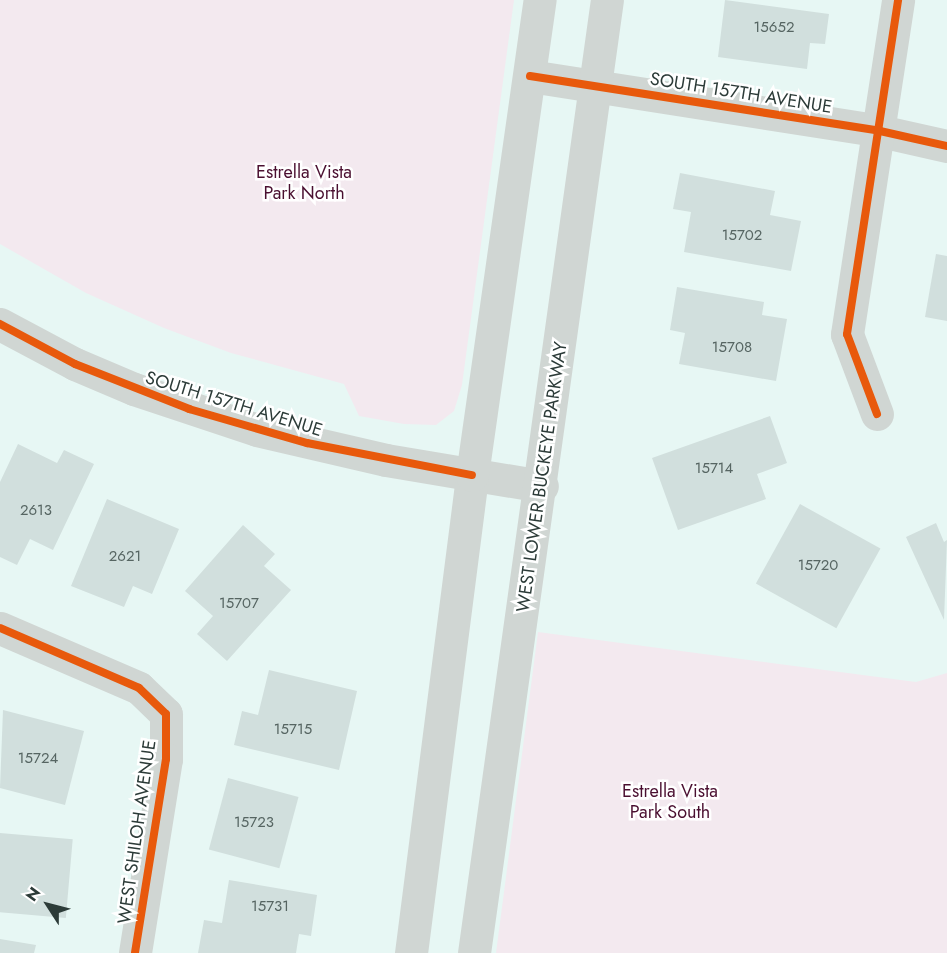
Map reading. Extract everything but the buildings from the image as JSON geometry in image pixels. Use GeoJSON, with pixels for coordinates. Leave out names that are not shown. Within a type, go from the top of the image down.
{"type":"FeatureCollection","features":[{"type":"Feature","properties":{"kind":"main road"},"geometry":{"type":"LineString","coordinates":[[411,953],[472,475],[540,0]]}},
{"type":"Feature","properties":{"kind":"main road","name":"WEST LOWER BUCKEYE PARKWAY"},"geometry":{"type":"LineString","coordinates":[[474,953],[542,486],[608,0]]}},
{"type":"Feature","properties":{"kind":"main road"},"geometry":{"type":"LineString","coordinates":[[877,414],[847,334],[880,131],[898,0]]}},
{"type":"Feature","properties":{"kind":"main road","name":"SOUTH 157TH AVENUE"},"geometry":{"type":"LineString","coordinates":[[530,76],[597,84],[880,131],[947,146]]}},
{"type":"Feature","properties":{"kind":"main road","name":"SOUTH 157TH AVENUE"},"geometry":{"type":"LineString","coordinates":[[0,324],[75,364],[189,409],[307,443],[542,486]]}},
{"type":"Feature","properties":{"kind":"main road","name":"WEST SHILOH AVENUE"},"geometry":{"type":"LineString","coordinates":[[0,628],[139,688],[166,714],[166,759],[135,953]]}},
{"type":"Feature","properties":{"kind":"green space","name":"Estrella Vista Park North"},"geometry":{"type":"Polygon","coordinates":[[[0,0],[514,0],[462,385],[454,411],[436,425],[404,424],[359,416],[344,384],[231,353],[164,328],[86,293],[0,244],[0,0]]]}},
{"type":"Feature","properties":{"kind":"green space","name":"Estrella Vista Park South"},"geometry":{"type":"Polygon","coordinates":[[[538,632],[916,682],[947,673],[947,953],[496,953],[538,632]]]}},
{"type":"Feature","properties":{"kind":"cycle path"},"geometry":{"type":"LineString","coordinates":[[877,414],[847,334],[898,0]]}},
{"type":"Feature","properties":{"kind":"cycle path"},"geometry":{"type":"LineString","coordinates":[[530,76],[880,131],[947,146]]}},
{"type":"Feature","properties":{"kind":"cycle path"},"geometry":{"type":"LineString","coordinates":[[0,324],[75,364],[189,409],[307,443],[472,475]]}},
{"type":"Feature","properties":{"kind":"cycle path"},"geometry":{"type":"LineString","coordinates":[[0,628],[139,688],[166,714],[166,759],[135,953]]}}]}
